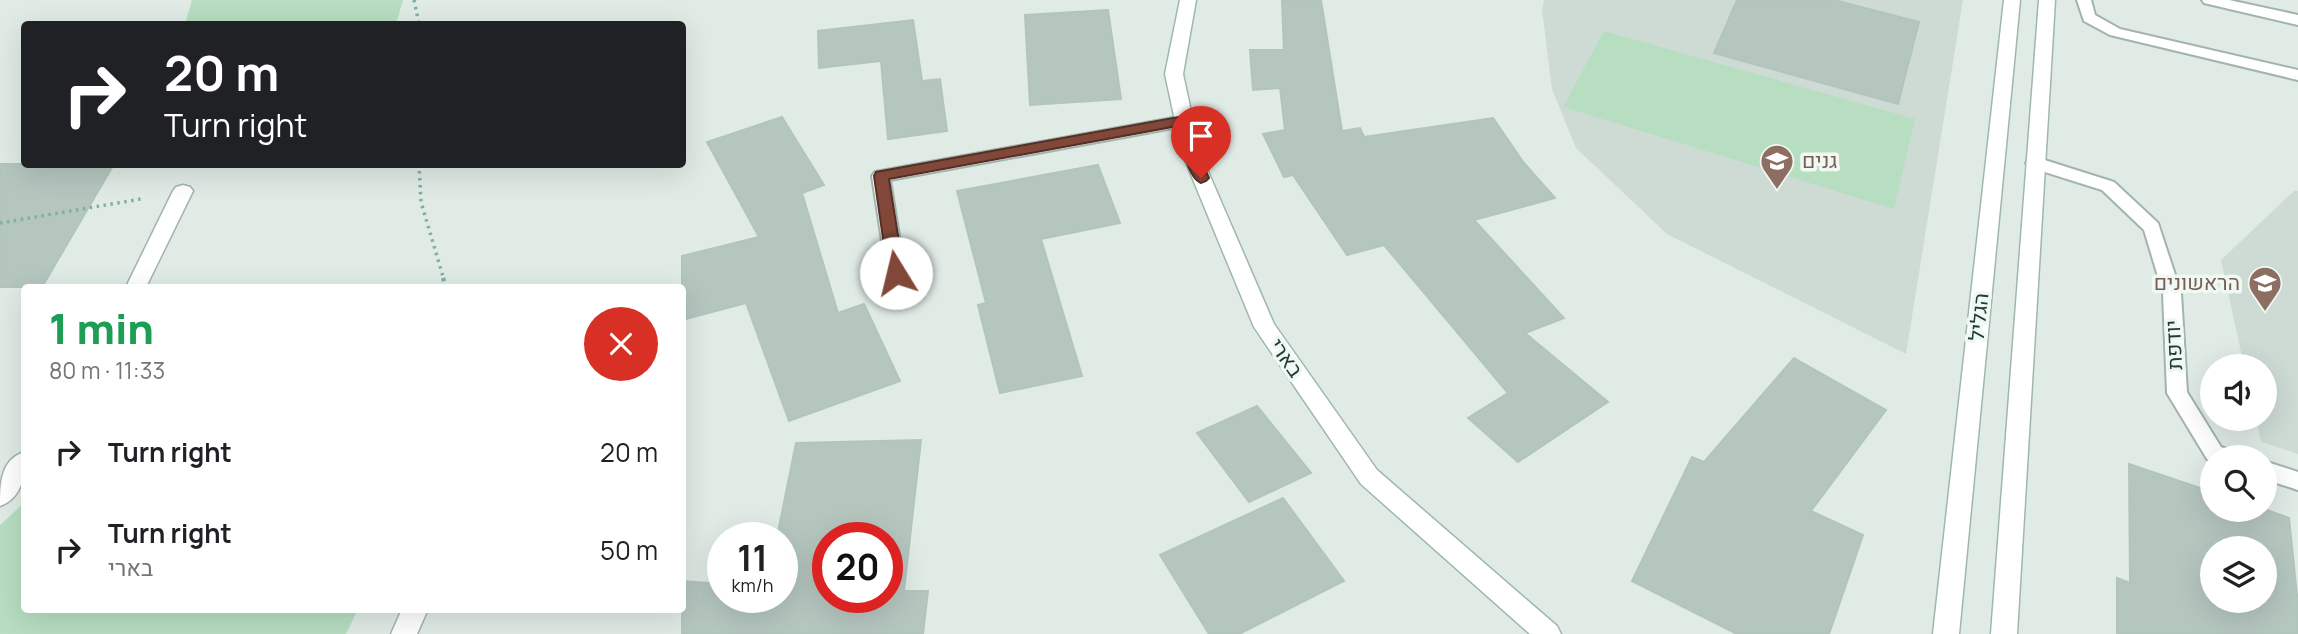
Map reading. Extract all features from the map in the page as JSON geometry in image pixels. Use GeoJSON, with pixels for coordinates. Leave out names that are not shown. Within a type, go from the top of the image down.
{"type":"FeatureCollection","features":[{"type":"Feature","properties":{"kind":"street","name":"בארי"},"geometry":{"type":"LineString","coordinates":[[1188,0],[1174,74],[1191,153],[1265,327],[1369,477],[1548,634]]}},
{"type":"Feature","properties":{"kind":"street","name":"הגליל"},"geometry":{"type":"LineString","coordinates":[[1946,634],[2012,0]]}},
{"type":"Feature","properties":{"kind":"street"},"geometry":{"type":"LineString","coordinates":[[2004,634],[2046,0]]}},
{"type":"Feature","properties":{"kind":"street"},"geometry":{"type":"LineString","coordinates":[[137,284],[183,191]]}},
{"type":"Feature","properties":{"kind":"street"},"geometry":{"type":"LineString","coordinates":[[0,496],[21,465]]}},
{"type":"Feature","properties":{"kind":"street"},"geometry":{"type":"LineString","coordinates":[[404,634],[413,613]]}},
{"type":"Feature","properties":{"kind":"lane"},"geometry":{"type":"LineString","coordinates":[[2084,0],[2084,12],[2090,19],[2115,32],[2298,75]]}},
{"type":"Feature","properties":{"kind":"lane"},"geometry":{"type":"LineString","coordinates":[[2209,0],[2298,20]]}},
{"type":"Feature","properties":{"kind":"lane"},"geometry":{"type":"LineString","coordinates":[[896,273],[881,176],[1184,121]]}},
{"type":"Feature","properties":{"kind":"lane","name":"יודפת"},"geometry":{"type":"LineString","coordinates":[[2035,163],[2108,187],[2152,227],[2172,293],[2177,393],[2209,445]]}},
{"type":"Feature","properties":{"kind":"lane"},"geometry":{"type":"LineString","coordinates":[[2277,474],[2298,481]]}},
{"type":"Feature","properties":{"kind":"path"},"geometry":{"type":"LineString","coordinates":[[414,0],[418,21]]}},
{"type":"Feature","properties":{"kind":"path"},"geometry":{"type":"LineString","coordinates":[[419,168],[421,202],[445,284]]}},
{"type":"Feature","properties":{"kind":"path"},"geometry":{"type":"LineString","coordinates":[[0,223],[183,191]]}},
{"type":"Feature","properties":{"kind":"shaded area","name":"גנים"},"geometry":{"type":"Polygon","coordinates":[[[1544,0],[1963,0],[1906,354],[1667,234],[1576,148],[1552,89],[1542,10],[1544,0]]]}},
{"type":"Feature","properties":{"kind":"shaded area","name":"הראשונים"},"geometry":{"type":"Polygon","coordinates":[[[2295,190],[2298,191],[2298,454],[2261,442],[2259,431],[2277,431],[2277,354],[2241,354],[2221,260],[2295,190]]]}},
{"type":"Feature","properties":{"kind":"green space"},"geometry":{"type":"Polygon","coordinates":[[[192,0],[403,0],[397,21],[186,21],[192,0]]]}},
{"type":"Feature","properties":{"kind":"green space"},"geometry":{"type":"Polygon","coordinates":[[[1604,31],[1915,119],[1894,209],[1563,107],[1604,31]]]}},
{"type":"Feature","properties":{"kind":"green space"},"geometry":{"type":"Polygon","coordinates":[[[21,506],[21,613],[356,613],[346,634],[0,634],[0,525],[21,506]]]}},
{"type":"Feature","properties":{"kind":"building"},"geometry":{"type":"Polygon","coordinates":[[[1282,0],[1321,0],[1342,131],[1360,128],[1364,137],[1493,118],[1524,163],[1555,198],[1474,220],[1564,318],[1525,333],[1608,402],[1518,462],[1468,418],[1508,393],[1384,245],[1347,255],[1293,175],[1284,177],[1263,134],[1285,130],[1280,88],[1253,90],[1250,50],[1284,50],[1282,0]]]}},
{"type":"Feature","properties":{"kind":"building"},"geometry":{"type":"Polygon","coordinates":[[[1737,0],[1834,0],[1919,22],[1898,104],[1714,53],[1737,0]]]}},
{"type":"Feature","properties":{"kind":"building"},"geometry":{"type":"Polygon","coordinates":[[[1108,10],[1121,99],[1030,105],[1025,15],[1108,10]]]}},
{"type":"Feature","properties":{"kind":"building"},"geometry":{"type":"Polygon","coordinates":[[[913,20],[922,81],[940,79],[947,131],[888,139],[881,61],[819,68],[818,31],[913,20]]]}},
{"type":"Feature","properties":{"kind":"building"},"geometry":{"type":"Polygon","coordinates":[[[782,117],[824,185],[802,193],[838,313],[864,304],[900,381],[789,421],[746,303],[686,319],[686,284],[682,284],[682,256],[759,237],[707,142],[782,117]]]}},
{"type":"Feature","properties":{"kind":"building"},"geometry":{"type":"Polygon","coordinates":[[[0,164],[21,164],[21,168],[112,168],[44,284],[0,287],[0,164]]]}},
{"type":"Feature","properties":{"kind":"building"},"geometry":{"type":"Polygon","coordinates":[[[1098,165],[1120,223],[1041,239],[1082,376],[1000,393],[978,305],[986,303],[957,191],[1098,165]]]}},
{"type":"Feature","properties":{"kind":"building"},"geometry":{"type":"Polygon","coordinates":[[[1794,358],[1886,410],[1811,511],[1863,535],[1829,634],[1737,634],[1632,581],[1692,457],[1704,462],[1794,358]]]}},
{"type":"Feature","properties":{"kind":"building"},"geometry":{"type":"Polygon","coordinates":[[[1257,406],[1311,473],[1249,502],[1197,433],[1257,406]]]}},
{"type":"Feature","properties":{"kind":"building"},"geometry":{"type":"Polygon","coordinates":[[[921,440],[904,591],[928,591],[923,634],[682,634],[682,613],[686,613],[686,581],[707,583],[707,613],[798,613],[798,522],[780,522],[796,443],[921,440]]]}},
{"type":"Feature","properties":{"kind":"building"},"geometry":{"type":"Polygon","coordinates":[[[2129,464],[2200,488],[2200,522],[2277,522],[2277,514],[2289,518],[2298,605],[2298,634],[2117,634],[2117,578],[2130,583],[2129,464]]]}},
{"type":"Feature","properties":{"kind":"building"},"geometry":{"type":"Polygon","coordinates":[[[1283,498],[1344,581],[1239,634],[1209,634],[1160,555],[1283,498]]]}},
{"type":"Feature","properties":{"kind":"place","name":"גנים"},"geometry":{"type":"Point","coordinates":[1777,191]}},
{"type":"Feature","properties":{"kind":"place","name":"הראשונים"},"geometry":{"type":"Point","coordinates":[2265,313]}},
{"type":"Feature","properties":{"kind":"route"},"geometry":{"type":"LineString","coordinates":[[896,273],[881,176],[1184,121],[1191,153],[1201,178]]}}]}
